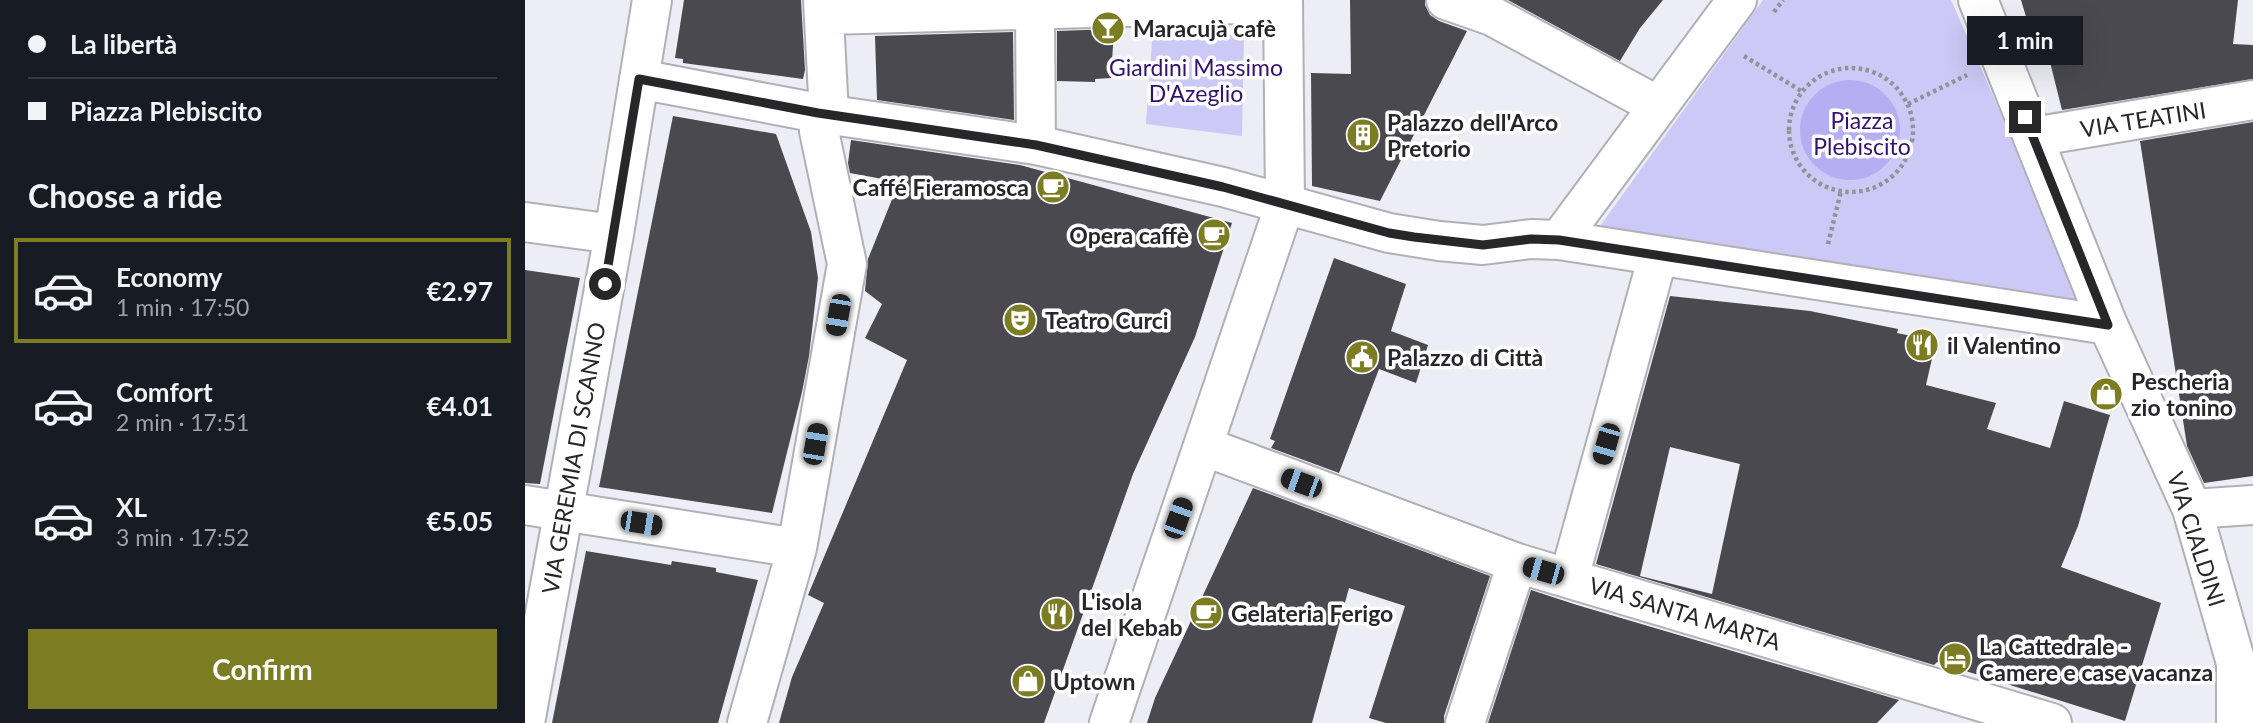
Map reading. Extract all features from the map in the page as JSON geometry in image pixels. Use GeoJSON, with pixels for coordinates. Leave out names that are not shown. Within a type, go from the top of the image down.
{"type":"FeatureCollection","features":[{"type":"Feature","properties":{"kind":"street","name":"VIA GEREMIA DI SCANNO"},"geometry":{"type":"LineString","coordinates":[[525,723],[614,234],[652,0]]}},
{"type":"Feature","properties":{"kind":"street"},"geometry":{"type":"LineString","coordinates":[[1446,0],[1494,8],[1658,106]]}},
{"type":"Feature","properties":{"kind":"street"},"geometry":{"type":"LineString","coordinates":[[1559,240],[1737,0]]}},
{"type":"Feature","properties":{"kind":"street"},"geometry":{"type":"LineString","coordinates":[[1978,0],[2108,325]]}},
{"type":"Feature","properties":{"kind":"street"},"geometry":{"type":"LineString","coordinates":[[747,723],[797,548],[847,264],[823,114],[824,8],[975,6],[1035,11],[1119,4],[1283,1],[1285,204],[1109,723]]}},
{"type":"Feature","properties":{"kind":"street"},"geometry":{"type":"LineString","coordinates":[[1035,11],[1036,145]]}},
{"type":"Feature","properties":{"kind":"street"},"geometry":{"type":"LineString","coordinates":[[639,79],[823,114],[1036,145],[1223,187],[1389,233],[1439,241],[1518,247],[1531,239],[1559,240],[1595,255],[1658,256],[2108,325]]}},
{"type":"Feature","properties":{"kind":"street","name":"VIA TEATINI"},"geometry":{"type":"LineString","coordinates":[[2033,137],[2253,100]]}},
{"type":"Feature","properties":{"kind":"street"},"geometry":{"type":"LineString","coordinates":[[525,222],[614,234]]}},
{"type":"Feature","properties":{"kind":"street"},"geometry":{"type":"LineString","coordinates":[[1569,578],[1658,256]]}},
{"type":"Feature","properties":{"kind":"street","name":"VIA CIALDINI"},"geometry":{"type":"LineString","coordinates":[[2108,325],[2192,509],[2236,663],[2236,723]]}},
{"type":"Feature","properties":{"kind":"street","name":"VIA SANTA MARTA"},"geometry":{"type":"LineString","coordinates":[[1203,446],[1517,563],[2052,723]]}},
{"type":"Feature","properties":{"kind":"street"},"geometry":{"type":"LineString","coordinates":[[525,505],[797,548]]}},
{"type":"Feature","properties":{"kind":"street"},"geometry":{"type":"LineString","coordinates":[[2192,509],[2253,505]]}},
{"type":"Feature","properties":{"kind":"street"},"geometry":{"type":"LineString","coordinates":[[1465,723],[1517,563]]}},
{"type":"Feature","properties":{"kind":"path"},"geometry":{"type":"LineString","coordinates":[[1767,22],[1783,0]]}},
{"type":"Feature","properties":{"kind":"path"},"geometry":{"type":"LineString","coordinates":[[1735,65],[1743,55],[1803,92]]}},
{"type":"Feature","properties":{"kind":"path"},"geometry":{"type":"LineString","coordinates":[[1844,68],[1863,69],[1889,82],[1908,104],[1913,125],[1912,146],[1902,166],[1887,181],[1868,190],[1841,191],[1826,187],[1808,175],[1796,158],[1790,137],[1790,118],[1803,92],[1826,74],[1844,68]]}},
{"type":"Feature","properties":{"kind":"path"},"geometry":{"type":"LineString","coordinates":[[1908,104],[1969,74]]}},
{"type":"Feature","properties":{"kind":"path"},"geometry":{"type":"LineString","coordinates":[[1827,248],[1841,191]]}},
{"type":"Feature","properties":{"kind":"green space","name":"Piazza Plebiscito"},"geometry":{"type":"Polygon","coordinates":[[[1763,0],[1951,0],[2085,304],[1600,226],[1763,0]]]}},
{"type":"Feature","properties":{"kind":"green space","name":"Giardini Massimo D'Azeglio"},"geometry":{"type":"Polygon","coordinates":[[[1153,28],[1244,36],[1242,136],[1146,124],[1153,28]]]}},
{"type":"Feature","properties":{"kind":"shaded area"},"geometry":{"type":"Polygon","coordinates":[[[1850,80],[1878,88],[1892,102],[1900,130],[1892,158],[1878,172],[1850,180],[1822,172],[1808,158],[1800,130],[1808,102],[1822,88],[1850,80]]]}},
{"type":"Feature","properties":{"kind":"building"},"geometry":{"type":"Polygon","coordinates":[[[684,0],[801,0],[805,70],[803,79],[683,63],[683,59],[675,58],[684,0]]]}},
{"type":"Feature","properties":{"kind":"building"},"geometry":{"type":"Polygon","coordinates":[[[1350,0],[1425,0],[1430,15],[1467,31],[1380,201],[1312,186],[1311,73],[1351,74],[1350,0]]]}},
{"type":"Feature","properties":{"kind":"building"},"geometry":{"type":"Polygon","coordinates":[[[1508,0],[1663,0],[1640,28],[1620,61],[1508,0]]]}},
{"type":"Feature","properties":{"kind":"building"},"geometry":{"type":"Polygon","coordinates":[[[2021,0],[2238,0],[2233,44],[2253,45],[2253,79],[2062,110],[2049,58],[2039,60],[2021,0]]]}},
{"type":"Feature","properties":{"kind":"building"},"geometry":{"type":"Polygon","coordinates":[[[1114,29],[1111,78],[1095,79],[1095,82],[1057,81],[1057,31],[1114,29]]]}},
{"type":"Feature","properties":{"kind":"building"},"geometry":{"type":"Polygon","coordinates":[[[1013,32],[1014,120],[877,100],[875,36],[1013,32]]]}},
{"type":"Feature","properties":{"kind":"building"},"geometry":{"type":"Polygon","coordinates":[[[673,116],[776,134],[811,232],[818,278],[809,356],[772,513],[599,487],[673,116]]]}},
{"type":"Feature","properties":{"kind":"building"},"geometry":{"type":"Polygon","coordinates":[[[2253,122],[2253,476],[2204,483],[2187,446],[2140,141],[2253,122]]]}},
{"type":"Feature","properties":{"kind":"building"},"geometry":{"type":"Polygon","coordinates":[[[851,140],[1020,165],[1232,223],[1195,337],[1133,474],[1044,723],[779,723],[792,677],[824,603],[808,595],[907,360],[865,338],[882,304],[865,291],[868,259],[899,182],[850,173],[848,163],[851,140]]]}},
{"type":"Feature","properties":{"kind":"building","name":"Palazzo di Città"},"geometry":{"type":"Polygon","coordinates":[[[1334,258],[1406,284],[1391,331],[1428,345],[1416,383],[1379,369],[1339,473],[1271,448],[1275,441],[1270,439],[1334,258]]]}},
{"type":"Feature","properties":{"kind":"building"},"geometry":{"type":"Polygon","coordinates":[[[525,270],[580,278],[540,484],[525,483],[525,270]]]}},
{"type":"Feature","properties":{"kind":"building"},"geometry":{"type":"Polygon","coordinates":[[[1670,296],[1810,311],[1898,329],[1897,333],[1936,341],[1926,385],[1996,403],[1987,429],[2050,448],[2064,401],[2110,415],[2078,526],[2061,567],[2161,603],[2125,721],[1937,662],[1934,665],[1596,564],[1670,296]],[[1670,447],[1640,576],[1712,594],[1740,464],[1670,447]]]}},
{"type":"Feature","properties":{"kind":"building"},"geometry":{"type":"Polygon","coordinates":[[[1253,488],[1490,576],[1444,723],[1386,723],[1369,718],[1405,606],[1349,588],[1312,723],[1147,723],[1155,698],[1253,488]]]}},
{"type":"Feature","properties":{"kind":"building"},"geometry":{"type":"Polygon","coordinates":[[[586,551],[671,565],[672,561],[716,568],[716,572],[758,580],[718,723],[552,723],[586,551]]]}},
{"type":"Feature","properties":{"kind":"building"},"geometry":{"type":"Polygon","coordinates":[[[1531,590],[1899,700],[1877,723],[1488,723],[1531,590]]]}},
{"type":"Feature","properties":{"kind":"place","name":"Maracujà cafè"},"geometry":{"type":"Point","coordinates":[1108,28]}},
{"type":"Feature","properties":{"kind":"place","name":"Palazzo dell'Arco Pretorio"},"geometry":{"type":"Point","coordinates":[1363,135]}},
{"type":"Feature","properties":{"kind":"place","name":"Caffé Fieramosca"},"geometry":{"type":"Point","coordinates":[1053,187]}},
{"type":"Feature","properties":{"kind":"place","name":"Opera caffè"},"geometry":{"type":"Point","coordinates":[1214,235]}},
{"type":"Feature","properties":{"kind":"place","name":"Teatro Curci"},"geometry":{"type":"Point","coordinates":[1020,320]}},
{"type":"Feature","properties":{"kind":"place","name":"il Valentino"},"geometry":{"type":"Point","coordinates":[1922,345]}},
{"type":"Feature","properties":{"kind":"place","name":"Palazzo di Città"},"geometry":{"type":"Point","coordinates":[1362,357]}},
{"type":"Feature","properties":{"kind":"place","name":"Pescheria zio tonino"},"geometry":{"type":"Point","coordinates":[2106,394]}},
{"type":"Feature","properties":{"kind":"place","name":"Gelateria Ferigo"},"geometry":{"type":"Point","coordinates":[1206,613]}},
{"type":"Feature","properties":{"kind":"place","name":"L'isola del Kebab"},"geometry":{"type":"Point","coordinates":[1057,614]}},
{"type":"Feature","properties":{"kind":"place","name":"La Cattedrale - Camere e case vacanza"},"geometry":{"type":"Point","coordinates":[1955,659]}},
{"type":"Feature","properties":{"kind":"place","name":"Uptown"},"geometry":{"type":"Point","coordinates":[1028,681]}},
{"type":"Feature","properties":{"kind":"route"},"geometry":{"type":"LineString","coordinates":[[605,284],[639,79],[818,113],[1036,145],[1223,187],[1389,233],[1483,245],[1531,239],[1559,240],[2108,325],[2025,117]]}}]}
